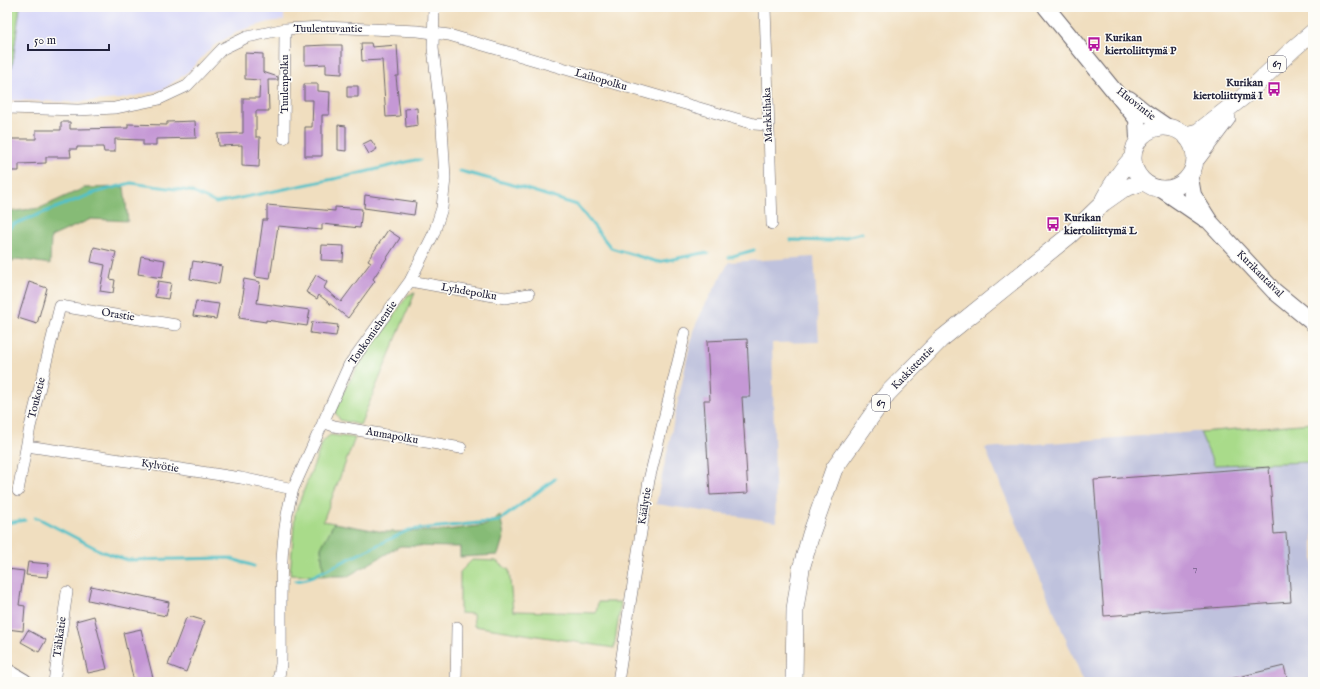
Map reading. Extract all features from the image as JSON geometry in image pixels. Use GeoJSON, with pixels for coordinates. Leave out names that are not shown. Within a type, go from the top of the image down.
{"type":"FeatureCollection","features":[{"type":"Feature","properties":{"kind":"main road","name":"Huovintie"},"geometry":{"type":"LineString","coordinates":[[1046,7],[1137,119],[1138,140]]}},
{"type":"Feature","properties":{"kind":"main road","name":"67"},"geometry":{"type":"LineString","coordinates":[[1186,135],[1198,132],[1243,97],[1313,32]]}},
{"type":"Feature","properties":{"kind":"main road","name":"Huovintie"},"geometry":{"type":"LineString","coordinates":[[1106,80],[1144,112],[1167,126]]}},
{"type":"Feature","properties":{"kind":"main road","name":"67"},"geometry":{"type":"LineString","coordinates":[[1190,178],[1195,170],[1197,158],[1243,97]]}},
{"type":"Feature","properties":{"kind":"main road"},"geometry":{"type":"LineString","coordinates":[[1138,140],[1147,130],[1154,127],[1167,126],[1177,129],[1186,135],[1193,146],[1197,158]]}},
{"type":"Feature","properties":{"kind":"main road","name":"67"},"geometry":{"type":"LineString","coordinates":[[1133,157],[1134,148],[1138,140]]}},
{"type":"Feature","properties":{"kind":"main road"},"geometry":{"type":"LineString","coordinates":[[1133,157],[1134,166],[1138,175],[1143,182],[1150,186],[1161,189],[1171,189],[1190,178]]}},
{"type":"Feature","properties":{"kind":"main road","name":"Kaskistentie"},"geometry":{"type":"LineString","coordinates":[[1103,203],[1112,185],[1133,157]]}},
{"type":"Feature","properties":{"kind":"main road","name":"Kurikantaival"},"geometry":{"type":"LineString","coordinates":[[1190,178],[1193,195],[1210,222],[1274,291],[1313,323]]}},
{"type":"Feature","properties":{"kind":"main road","name":"Kaskistentie"},"geometry":{"type":"LineString","coordinates":[[794,682],[795,609],[802,569],[811,534],[834,469],[887,394],[940,340],[1070,235],[1103,203],[1123,189],[1143,182]]}},
{"type":"Feature","properties":{"kind":"main road","name":"Kurikantaival"},"geometry":{"type":"LineString","coordinates":[[1161,189],[1210,222]]}},
{"type":"Feature","properties":{"kind":"main road"},"geometry":{"type":"LineString","coordinates":[[7,672],[24,682]]}},
{"type":"Feature","properties":{"kind":"street","name":"Toukomiehentie"},"geometry":{"type":"LineString","coordinates":[[278,682],[281,664],[283,546],[287,509],[293,489],[349,365],[410,281],[434,233],[442,208],[445,178],[442,127],[435,71],[433,32],[434,7]]}},
{"type":"Feature","properties":{"kind":"street","name":"Markkihaka"},"geometry":{"type":"LineString","coordinates":[[765,7],[772,224]]}},
{"type":"Feature","properties":{"kind":"street","name":"Tuulentuvantie"},"geometry":{"type":"LineString","coordinates":[[7,108],[78,110],[115,108],[159,98],[187,86],[222,49],[247,37],[285,29],[323,27],[433,32]]}},
{"type":"Feature","properties":{"kind":"street","name":"Tuulenpolku"},"geometry":{"type":"LineString","coordinates":[[284,138],[285,29]]}},
{"type":"Feature","properties":{"kind":"street","name":"Laihopolku"},"geometry":{"type":"LineString","coordinates":[[433,32],[754,124],[768,125]]}},
{"type":"Feature","properties":{"kind":"street","name":"Lyhdepolku"},"geometry":{"type":"LineString","coordinates":[[410,281],[505,298],[529,294]]}},
{"type":"Feature","properties":{"kind":"street","name":"Orastie"},"geometry":{"type":"LineString","coordinates":[[60,306],[176,325]]}},
{"type":"Feature","properties":{"kind":"street","name":"Toukotie"},"geometry":{"type":"LineString","coordinates":[[18,491],[30,427],[60,306]]}},
{"type":"Feature","properties":{"kind":"street","name":"Käälytie"},"geometry":{"type":"LineString","coordinates":[[618,682],[649,480],[685,333]]}},
{"type":"Feature","properties":{"kind":"street","name":"Aumapolku"},"geometry":{"type":"LineString","coordinates":[[323,422],[334,426],[461,448]]}},
{"type":"Feature","properties":{"kind":"street","name":"Kylvötie"},"geometry":{"type":"LineString","coordinates":[[27,446],[241,478],[293,489]]}},
{"type":"Feature","properties":{"kind":"street","name":"Tähkätie"},"geometry":{"type":"LineString","coordinates":[[54,682],[67,592]]}},
{"type":"Feature","properties":{"kind":"street"},"geometry":{"type":"LineString","coordinates":[[456,682],[457,627]]}},
{"type":"Feature","properties":{"kind":"shaded area"},"geometry":{"type":"Polygon","coordinates":[[[7,7],[284,7],[284,20],[269,22],[239,31],[213,46],[189,71],[164,89],[121,99],[73,102],[7,100],[7,7]]]}},
{"type":"Feature","properties":{"kind":"shaded area"},"geometry":{"type":"Polygon","coordinates":[[[814,257],[819,342],[772,343],[776,522],[656,504],[693,331],[704,307],[729,262],[814,257]]]}},
{"type":"Feature","properties":{"kind":"shaded area"},"geometry":{"type":"Polygon","coordinates":[[[1313,423],[1313,682],[1084,682],[985,448],[1313,423]]]}},
{"type":"Feature","properties":{"kind":"green space"},"geometry":{"type":"Polygon","coordinates":[[[7,7],[20,7],[12,67],[7,66],[7,7]]]}},
{"type":"Feature","properties":{"kind":"green space"},"geometry":{"type":"Polygon","coordinates":[[[124,187],[128,221],[91,219],[51,237],[50,264],[18,259],[7,263],[7,212],[40,208],[84,188],[124,187]]]}},
{"type":"Feature","properties":{"kind":"green space"},"geometry":{"type":"Polygon","coordinates":[[[415,293],[360,425],[340,420],[335,412],[346,387],[358,367],[408,295],[415,293]]]}},
{"type":"Feature","properties":{"kind":"green space"},"geometry":{"type":"Polygon","coordinates":[[[1313,423],[1313,462],[1214,465],[1200,432],[1313,423]]]}},
{"type":"Feature","properties":{"kind":"green space"},"geometry":{"type":"Polygon","coordinates":[[[330,435],[355,438],[323,521],[334,523],[321,548],[324,576],[290,575],[295,513],[323,441],[330,435]]]}},
{"type":"Feature","properties":{"kind":"green space"},"geometry":{"type":"Polygon","coordinates":[[[500,515],[504,535],[498,555],[460,557],[460,547],[400,546],[348,576],[324,576],[321,548],[334,523],[384,532],[440,531],[486,525],[500,515]]]}},
{"type":"Feature","properties":{"kind":"green space"},"geometry":{"type":"Polygon","coordinates":[[[472,560],[496,561],[509,570],[513,611],[596,613],[598,602],[621,602],[614,648],[474,626],[473,614],[460,613],[460,572],[472,560]]]}},
{"type":"Feature","properties":{"kind":"building"},"geometry":{"type":"Polygon","coordinates":[[[361,43],[371,43],[372,47],[397,45],[399,76],[396,76],[400,116],[386,117],[382,60],[362,61],[361,43]]]}},
{"type":"Feature","properties":{"kind":"building"},"geometry":{"type":"Polygon","coordinates":[[[342,45],[342,74],[326,73],[326,64],[305,65],[305,46],[342,45]]]}},
{"type":"Feature","properties":{"kind":"building"},"geometry":{"type":"Polygon","coordinates":[[[245,53],[263,54],[263,72],[278,77],[278,80],[268,80],[269,111],[256,111],[256,137],[260,137],[259,167],[242,166],[242,145],[219,146],[218,134],[243,133],[243,98],[259,98],[260,80],[245,79],[245,53]]]}},
{"type":"Feature","properties":{"kind":"building"},"geometry":{"type":"Polygon","coordinates":[[[304,84],[318,84],[318,91],[330,92],[329,115],[322,115],[322,156],[305,156],[305,127],[312,127],[313,100],[304,100],[304,84]]]}},
{"type":"Feature","properties":{"kind":"building"},"geometry":{"type":"Polygon","coordinates":[[[347,86],[358,86],[358,97],[347,97],[347,86]]]}},
{"type":"Feature","properties":{"kind":"building"},"geometry":{"type":"Polygon","coordinates":[[[417,108],[418,125],[406,127],[405,109],[417,108]]]}},
{"type":"Feature","properties":{"kind":"building"},"geometry":{"type":"Polygon","coordinates":[[[195,121],[196,138],[156,139],[156,145],[143,145],[143,140],[115,139],[115,152],[104,152],[103,147],[77,147],[77,149],[70,149],[71,157],[46,157],[46,163],[19,164],[19,171],[7,171],[7,147],[9,147],[9,139],[36,139],[36,130],[61,130],[61,122],[70,122],[70,129],[77,129],[128,128],[128,124],[167,125],[167,122],[195,121]]]}},
{"type":"Feature","properties":{"kind":"building"},"geometry":{"type":"Polygon","coordinates":[[[338,125],[346,126],[346,151],[338,150],[338,125]]]}},
{"type":"Feature","properties":{"kind":"building"},"geometry":{"type":"Polygon","coordinates":[[[371,140],[377,149],[369,154],[363,144],[371,140]]]}},
{"type":"Feature","properties":{"kind":"building"},"geometry":{"type":"Polygon","coordinates":[[[365,195],[416,202],[414,215],[364,208],[365,195]]]}},
{"type":"Feature","properties":{"kind":"building"},"geometry":{"type":"Polygon","coordinates":[[[267,205],[335,211],[335,207],[362,209],[360,228],[322,224],[322,230],[278,226],[270,279],[255,277],[263,220],[267,220],[267,205]]]}},
{"type":"Feature","properties":{"kind":"building"},"geometry":{"type":"Polygon","coordinates":[[[388,230],[400,238],[373,279],[375,281],[348,318],[319,295],[317,299],[306,292],[316,275],[327,282],[324,288],[341,302],[371,262],[368,260],[388,230]]]}},
{"type":"Feature","properties":{"kind":"building"},"geometry":{"type":"Polygon","coordinates":[[[322,245],[344,246],[343,261],[321,260],[322,245]]]}},
{"type":"Feature","properties":{"kind":"building"},"geometry":{"type":"Polygon","coordinates":[[[94,247],[116,252],[110,279],[115,280],[113,293],[100,291],[105,265],[91,262],[94,247]]]}},
{"type":"Feature","properties":{"kind":"building"},"geometry":{"type":"Polygon","coordinates":[[[141,256],[165,260],[162,278],[138,274],[141,256]]]}},
{"type":"Feature","properties":{"kind":"building"},"geometry":{"type":"Polygon","coordinates":[[[193,261],[222,266],[219,284],[190,279],[193,261]]]}},
{"type":"Feature","properties":{"kind":"building"},"geometry":{"type":"Polygon","coordinates":[[[244,279],[260,282],[257,303],[310,310],[307,326],[239,318],[244,289],[242,289],[244,279]]]}},
{"type":"Feature","properties":{"kind":"building"},"geometry":{"type":"Polygon","coordinates":[[[158,281],[171,283],[168,299],[155,297],[158,281]]]}},
{"type":"Feature","properties":{"kind":"building"},"geometry":{"type":"Polygon","coordinates":[[[29,282],[47,288],[37,324],[18,318],[29,282]]]}},
{"type":"Feature","properties":{"kind":"building"},"geometry":{"type":"Polygon","coordinates":[[[196,301],[219,304],[216,319],[193,316],[196,301]]]}},
{"type":"Feature","properties":{"kind":"building"},"geometry":{"type":"Polygon","coordinates":[[[312,322],[338,325],[336,336],[310,333],[312,322]]]}},
{"type":"Feature","properties":{"kind":"building"},"geometry":{"type":"Polygon","coordinates":[[[747,339],[750,397],[742,397],[748,493],[710,495],[704,400],[710,400],[707,341],[747,339]]]}},
{"type":"Feature","properties":{"kind":"building"},"geometry":{"type":"Polygon","coordinates":[[[1269,467],[1274,534],[1286,533],[1291,602],[1104,616],[1094,480],[1269,467]]]}},
{"type":"Feature","properties":{"kind":"building"},"geometry":{"type":"Polygon","coordinates":[[[28,562],[49,564],[47,577],[26,575],[28,562]]]}},
{"type":"Feature","properties":{"kind":"building"},"geometry":{"type":"Polygon","coordinates":[[[7,569],[24,571],[19,605],[25,606],[23,631],[7,629],[7,569]]]}},
{"type":"Feature","properties":{"kind":"building"},"geometry":{"type":"Polygon","coordinates":[[[91,586],[169,602],[166,616],[88,600],[91,586]]]}},
{"type":"Feature","properties":{"kind":"building"},"geometry":{"type":"Polygon","coordinates":[[[94,616],[107,669],[88,673],[76,621],[94,616]]]}},
{"type":"Feature","properties":{"kind":"building"},"geometry":{"type":"Polygon","coordinates":[[[192,617],[205,621],[186,672],[168,665],[186,618],[192,617]]]}},
{"type":"Feature","properties":{"kind":"building"},"geometry":{"type":"Polygon","coordinates":[[[141,629],[154,682],[134,682],[123,633],[141,629]]]}},
{"type":"Feature","properties":{"kind":"building"},"geometry":{"type":"Polygon","coordinates":[[[28,630],[46,640],[39,652],[21,642],[28,630]]]}},
{"type":"Feature","properties":{"kind":"building"},"geometry":{"type":"Polygon","coordinates":[[[1284,666],[1288,682],[1231,682],[1230,679],[1284,666]]]}},
{"type":"Feature","properties":{"kind":"waterway"},"geometry":{"type":"LineString","coordinates":[[7,230],[14,224],[94,193],[131,183],[190,191],[216,203],[420,160]]}},
{"type":"Feature","properties":{"kind":"waterway"},"geometry":{"type":"LineString","coordinates":[[460,171],[517,186],[577,205],[611,248],[658,262],[703,253],[708,254]]}},
{"type":"Feature","properties":{"kind":"waterway"},"geometry":{"type":"LineString","coordinates":[[791,240],[829,241],[862,233]]}},
{"type":"Feature","properties":{"kind":"waterway"},"geometry":{"type":"LineString","coordinates":[[729,257],[754,250]]}},
{"type":"Feature","properties":{"kind":"waterway"},"geometry":{"type":"LineString","coordinates":[[296,581],[307,579],[409,530],[499,521],[555,479]]}},
{"type":"Feature","properties":{"kind":"waterway"},"geometry":{"type":"LineString","coordinates":[[35,518],[38,518],[101,551],[127,560],[229,558],[254,566]]}},
{"type":"Feature","properties":{"kind":"waterway"},"geometry":{"type":"LineString","coordinates":[[7,523],[25,520]]}},
{"type":"Feature","properties":{"kind":"place","name":"Kurikan kiertoliittymä P"},"geometry":{"type":"Point","coordinates":[1094,44]}},
{"type":"Feature","properties":{"kind":"place","name":"Kurikan kiertoliittymä I"},"geometry":{"type":"Point","coordinates":[1274,89]}},
{"type":"Feature","properties":{"kind":"place","name":"Kurikan kiertoliittymä L"},"geometry":{"type":"Point","coordinates":[1053,224]}}]}
